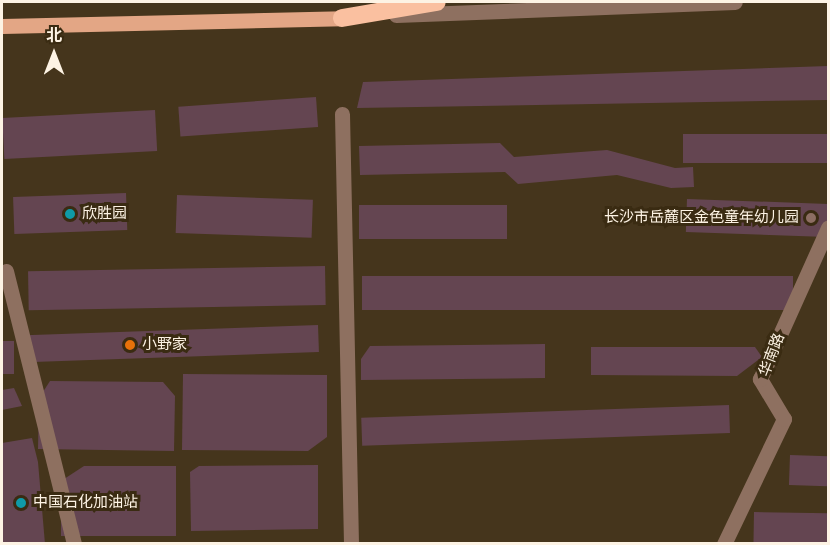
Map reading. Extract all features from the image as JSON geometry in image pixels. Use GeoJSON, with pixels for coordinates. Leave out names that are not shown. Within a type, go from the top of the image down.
{"type":"FeatureCollection","features":[{"type":"Feature","properties":{"kind":"highway"},"geometry":{"type":"LineString","coordinates":[[342,18],[437,2]]}},
{"type":"Feature","properties":{"kind":"main road"},"geometry":{"type":"LineString","coordinates":[[2,26],[342,18]]}},
{"type":"Feature","properties":{"kind":"street"},"geometry":{"type":"LineString","coordinates":[[342,18],[735,2]]}},
{"type":"Feature","properties":{"kind":"street"},"geometry":{"type":"LineString","coordinates":[[342,114],[351,543]]}},
{"type":"Feature","properties":{"kind":"street","name":"华南路"},"geometry":{"type":"LineString","coordinates":[[724,543],[784,419],[760,379],[828,228]]}},
{"type":"Feature","properties":{"kind":"street"},"geometry":{"type":"LineString","coordinates":[[6,271],[74,543]]}},
{"type":"Feature","properties":{"kind":"building"},"geometry":{"type":"Polygon","coordinates":[[[828,66],[828,100],[357,108],[363,82],[828,66]]]}},
{"type":"Feature","properties":{"kind":"building"},"geometry":{"type":"Polygon","coordinates":[[[316,97],[318,127],[180,137],[178,107],[316,97]]]}},
{"type":"Feature","properties":{"kind":"building"},"geometry":{"type":"Polygon","coordinates":[[[155,110],[157,151],[4,159],[2,118],[155,110]]]}},
{"type":"Feature","properties":{"kind":"building"},"geometry":{"type":"Polygon","coordinates":[[[683,134],[828,134],[828,163],[683,163],[683,134]]]}},
{"type":"Feature","properties":{"kind":"building"},"geometry":{"type":"Polygon","coordinates":[[[500,143],[514,157],[607,150],[675,168],[693,167],[694,187],[671,188],[617,175],[518,184],[505,172],[360,175],[359,146],[500,143]]]}},
{"type":"Feature","properties":{"kind":"building","name":"欣胜园"},"geometry":{"type":"Polygon","coordinates":[[[126,193],[127,230],[14,234],[13,197],[126,193]]]}},
{"type":"Feature","properties":{"kind":"building"},"geometry":{"type":"Polygon","coordinates":[[[177,195],[313,200],[312,238],[176,233],[177,195]]]}},
{"type":"Feature","properties":{"kind":"building"},"geometry":{"type":"Polygon","coordinates":[[[687,199],[828,204],[827,237],[686,232],[687,199]]]}},
{"type":"Feature","properties":{"kind":"building"},"geometry":{"type":"Polygon","coordinates":[[[359,205],[507,205],[507,239],[359,239],[359,205]]]}},
{"type":"Feature","properties":{"kind":"building"},"geometry":{"type":"Polygon","coordinates":[[[325,266],[326,305],[29,310],[28,271],[325,266]]]}},
{"type":"Feature","properties":{"kind":"building"},"geometry":{"type":"Polygon","coordinates":[[[362,276],[793,276],[793,310],[362,310],[362,276]]]}},
{"type":"Feature","properties":{"kind":"building"},"geometry":{"type":"Polygon","coordinates":[[[318,325],[319,352],[26,362],[25,335],[318,325]]]}},
{"type":"Feature","properties":{"kind":"building"},"geometry":{"type":"Polygon","coordinates":[[[2,341],[14,341],[14,374],[2,374],[2,341]]]}},
{"type":"Feature","properties":{"kind":"building"},"geometry":{"type":"Polygon","coordinates":[[[545,344],[545,378],[361,380],[361,359],[370,346],[545,344]]]}},
{"type":"Feature","properties":{"kind":"building"},"geometry":{"type":"Polygon","coordinates":[[[591,347],[755,347],[762,357],[737,376],[591,375],[591,347]]]}},
{"type":"Feature","properties":{"kind":"building"},"geometry":{"type":"Polygon","coordinates":[[[183,374],[327,375],[327,437],[308,451],[182,450],[183,374]]]}},
{"type":"Feature","properties":{"kind":"building"},"geometry":{"type":"Polygon","coordinates":[[[50,381],[163,382],[175,396],[174,451],[38,449],[39,398],[50,381]]]}},
{"type":"Feature","properties":{"kind":"building"},"geometry":{"type":"Polygon","coordinates":[[[14,388],[22,406],[2,410],[2,390],[14,388]]]}},
{"type":"Feature","properties":{"kind":"building"},"geometry":{"type":"Polygon","coordinates":[[[729,405],[730,433],[362,446],[361,418],[729,405]]]}},
{"type":"Feature","properties":{"kind":"building","name":"中国石化加油站"},"geometry":{"type":"Polygon","coordinates":[[[32,438],[38,462],[45,544],[2,544],[2,443],[32,438]]]}},
{"type":"Feature","properties":{"kind":"building"},"geometry":{"type":"Polygon","coordinates":[[[790,455],[828,456],[827,486],[789,485],[790,455]]]}},
{"type":"Feature","properties":{"kind":"building"},"geometry":{"type":"Polygon","coordinates":[[[318,465],[318,529],[191,531],[190,472],[199,466],[318,465]]]}},
{"type":"Feature","properties":{"kind":"building"},"geometry":{"type":"Polygon","coordinates":[[[84,466],[176,466],[176,536],[61,536],[61,481],[84,466]]]}},
{"type":"Feature","properties":{"kind":"building"},"geometry":{"type":"Polygon","coordinates":[[[754,512],[828,513],[827,544],[753,544],[754,512]]]}},
{"type":"Feature","properties":{"kind":"place","name":"欣胜园"},"geometry":{"type":"Point","coordinates":[70,214]}},
{"type":"Feature","properties":{"kind":"place","name":"长沙市岳麓区金色童年幼儿园"},"geometry":{"type":"Point","coordinates":[811,218]}},
{"type":"Feature","properties":{"kind":"place","name":"小野家"},"geometry":{"type":"Point","coordinates":[130,345]}},
{"type":"Feature","properties":{"kind":"place","name":"中国石化加油站"},"geometry":{"type":"Point","coordinates":[21,503]}}]}
